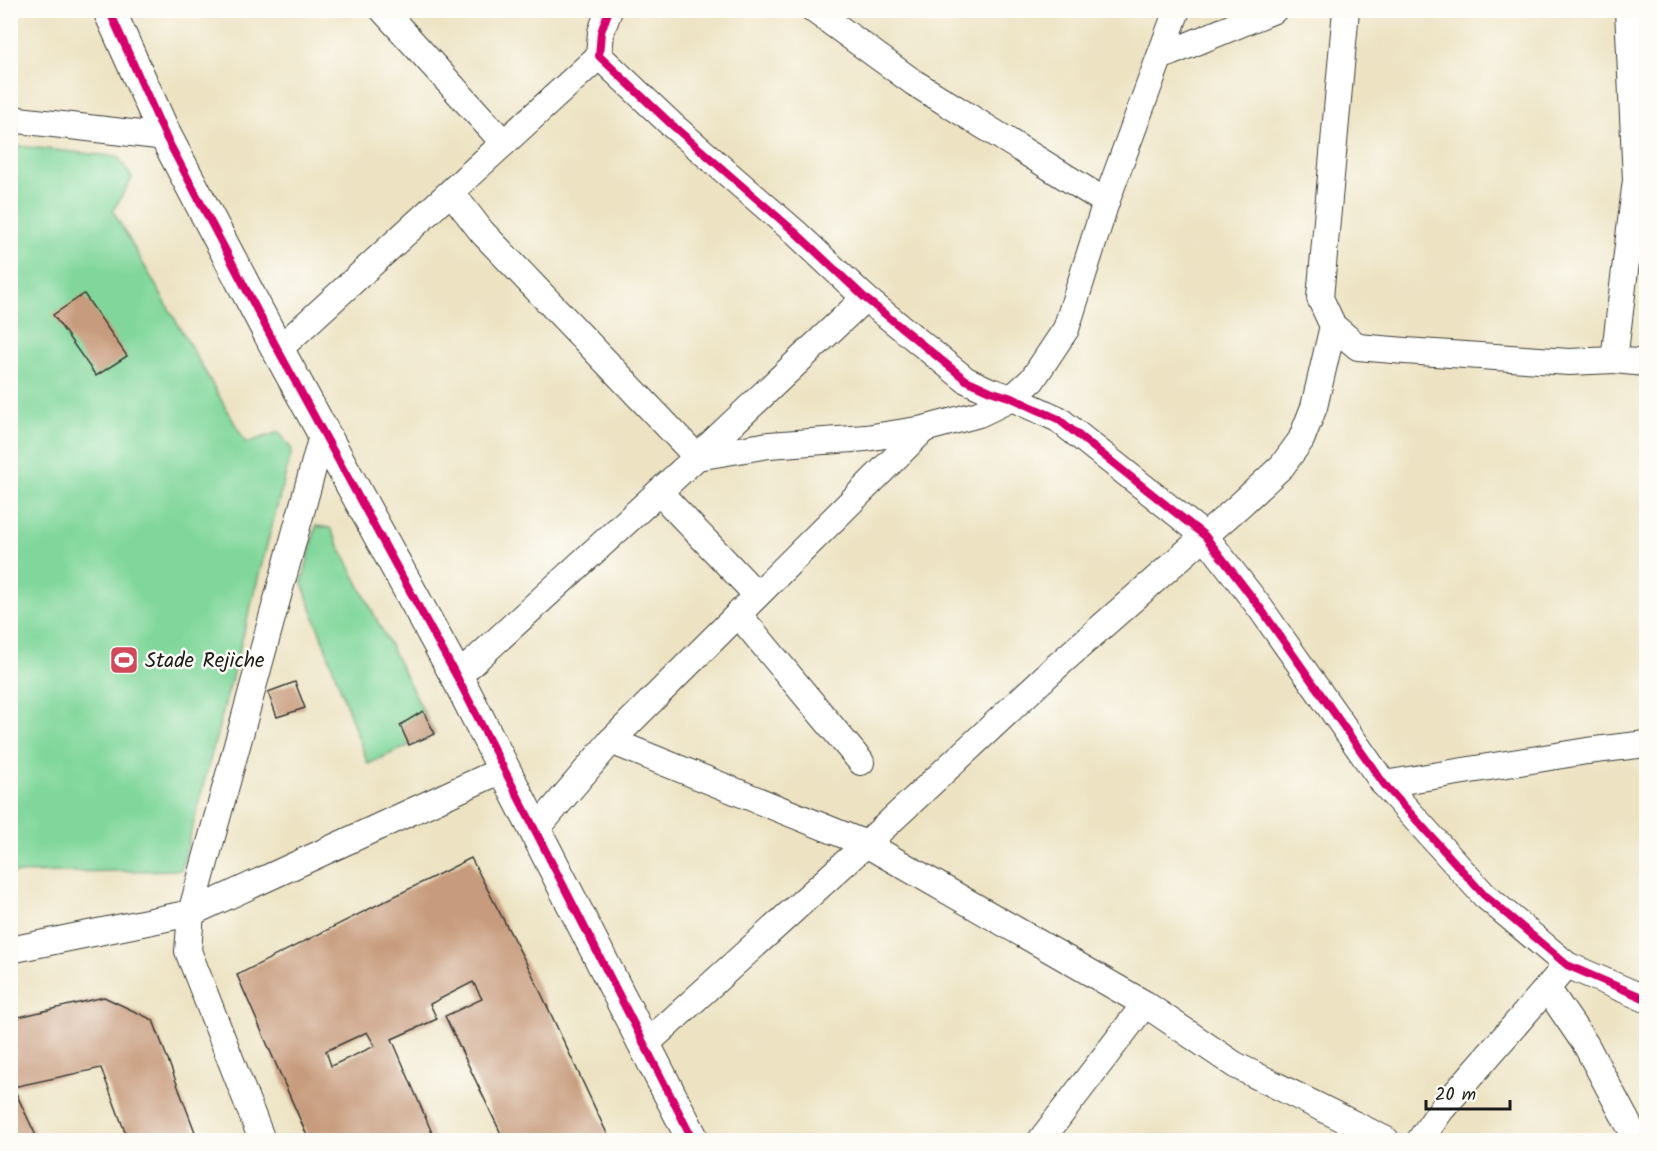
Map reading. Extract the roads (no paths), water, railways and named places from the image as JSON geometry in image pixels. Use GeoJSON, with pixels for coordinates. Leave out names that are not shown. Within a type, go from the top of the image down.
{"type":"FeatureCollection","features":[{"type":"Feature","properties":{"kind":"street"},"geometry":{"type":"LineString","coordinates":[[383,10],[504,143]]}},
{"type":"Feature","properties":{"kind":"street"},"geometry":{"type":"LineString","coordinates":[[278,350],[599,56],[601,32],[609,10]]}},
{"type":"Feature","properties":{"kind":"street"},"geometry":{"type":"LineString","coordinates":[[814,10],[913,82],[1106,202]]}},
{"type":"Feature","properties":{"kind":"street"},"geometry":{"type":"LineString","coordinates":[[697,458],[769,445],[866,438],[924,429],[979,414],[1011,398],[1032,380],[1066,329],[1106,202],[1177,10]]}},
{"type":"Feature","properties":{"kind":"street"},"geometry":{"type":"LineString","coordinates":[[1160,57],[1274,10]]}},
{"type":"Feature","properties":{"kind":"street"},"geometry":{"type":"LineString","coordinates":[[1346,10],[1320,298],[1333,326],[1358,346],[1569,362],[1614,360],[1647,363]]}},
{"type":"Feature","properties":{"kind":"street"},"geometry":{"type":"LineString","coordinates":[[1614,360],[1636,180],[1628,10]]}},
{"type":"Feature","properties":{"kind":"street"},"geometry":{"type":"LineString","coordinates":[[111,12],[166,137],[278,350],[457,677],[693,1140]]}},
{"type":"Feature","properties":{"kind":"street"},"geometry":{"type":"LineString","coordinates":[[599,56],[672,125],[796,233],[865,298],[966,380],[1058,418],[1205,536],[1261,609],[1384,784],[1484,895],[1568,965],[1647,999]]}},
{"type":"Feature","properties":{"kind":"street"},"geometry":{"type":"LineString","coordinates":[[10,119],[166,137]]}},
{"type":"Feature","properties":{"kind":"street"},"geometry":{"type":"LineString","coordinates":[[451,192],[482,232],[697,458]]}},
{"type":"Feature","properties":{"kind":"street"},"geometry":{"type":"LineString","coordinates":[[457,677],[697,458],[865,298]]}},
{"type":"Feature","properties":{"kind":"street"},"geometry":{"type":"LineString","coordinates":[[645,1045],[1057,666],[1282,466],[1300,440],[1314,407],[1333,326]]}},
{"type":"Feature","properties":{"kind":"street"},"geometry":{"type":"LineString","coordinates":[[535,831],[610,741],[924,429]]}},
{"type":"Feature","properties":{"kind":"street"},"geometry":{"type":"LineString","coordinates":[[262,1140],[188,951],[191,913],[323,432]]}},
{"type":"Feature","properties":{"kind":"street"},"geometry":{"type":"LineString","coordinates":[[659,492],[757,595]]}},
{"type":"Feature","properties":{"kind":"street"},"geometry":{"type":"LineString","coordinates":[[738,614],[861,762]]}},
{"type":"Feature","properties":{"kind":"street"},"geometry":{"type":"LineString","coordinates":[[610,741],[866,844],[1145,1004],[1235,1065],[1386,1140]]}},
{"type":"Feature","properties":{"kind":"street"},"geometry":{"type":"LineString","coordinates":[[1384,784],[1587,751],[1647,744]]}},
{"type":"Feature","properties":{"kind":"street"},"geometry":{"type":"LineString","coordinates":[[10,950],[191,913],[504,769]]}},
{"type":"Feature","properties":{"kind":"street"},"geometry":{"type":"LineString","coordinates":[[1420,1140],[1441,1110],[1568,965]]}},
{"type":"Feature","properties":{"kind":"street"},"geometry":{"type":"LineString","coordinates":[[1547,988],[1586,1045],[1633,1133],[1639,1140]]}},
{"type":"Feature","properties":{"kind":"street"},"geometry":{"type":"LineString","coordinates":[[1041,1140],[1145,1004]]}},
{"type":"Feature","properties":{"kind":"place","name":"Stade Rejiche"},"geometry":{"type":"Point","coordinates":[124,660]}}]}
